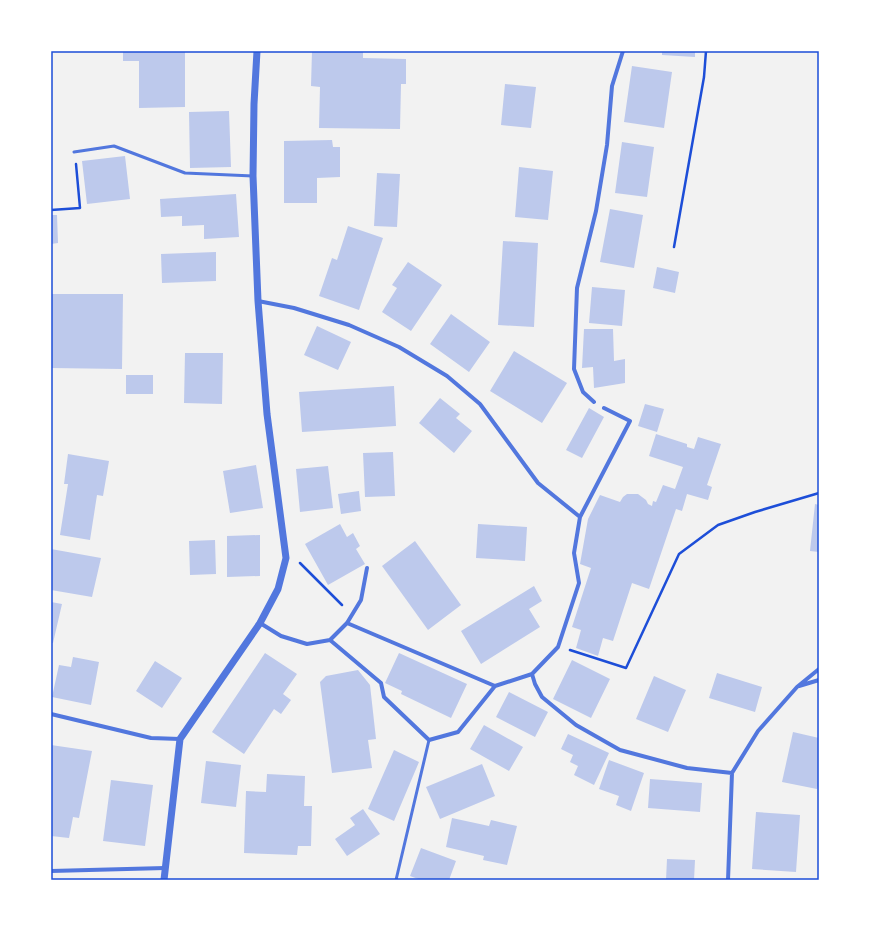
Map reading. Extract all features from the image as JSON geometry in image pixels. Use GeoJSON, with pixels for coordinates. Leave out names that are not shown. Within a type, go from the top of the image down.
{"type":"FeatureCollection","features":[{"type":"Feature","properties":{"kind":"street"},"geometry":{"type":"LineString","coordinates":[[158,880],[164,880],[180,739],[260,623],[278,588],[286,558],[267,414],[258,301],[253,176],[254,104],[257,51]]}},
{"type":"Feature","properties":{"kind":"street"},"geometry":{"type":"LineString","coordinates":[[594,402],[583,392],[574,369],[577,288],[596,211],[607,145],[612,86],[623,51]]}},
{"type":"Feature","properties":{"kind":"street"},"geometry":{"type":"LineString","coordinates":[[258,301],[294,308],[349,325],[399,348],[447,376],[480,404],[538,482],[580,517]]}},
{"type":"Feature","properties":{"kind":"street"},"geometry":{"type":"LineString","coordinates":[[330,640],[381,683],[384,697],[429,740],[458,732],[495,686],[532,674],[558,647],[579,583],[574,553],[580,517],[630,421],[604,408]]}},
{"type":"Feature","properties":{"kind":"street"},"geometry":{"type":"LineString","coordinates":[[260,623],[281,636],[307,644],[330,640],[348,623],[361,600],[367,568]]}},
{"type":"Feature","properties":{"kind":"street"},"geometry":{"type":"LineString","coordinates":[[348,623],[495,686]]}},
{"type":"Feature","properties":{"kind":"street"},"geometry":{"type":"LineString","coordinates":[[728,880],[732,773],[758,731],[797,687],[819,669]]}},
{"type":"Feature","properties":{"kind":"street"},"geometry":{"type":"LineString","coordinates":[[532,674],[535,684],[542,697],[576,725],[620,750],[687,768],[732,773]]}},
{"type":"Feature","properties":{"kind":"street"},"geometry":{"type":"LineString","coordinates":[[797,687],[819,680]]}},
{"type":"Feature","properties":{"kind":"street"},"geometry":{"type":"LineString","coordinates":[[51,714],[151,738],[180,739]]}},
{"type":"Feature","properties":{"kind":"street"},"geometry":{"type":"LineString","coordinates":[[51,871],[165,868]]}},
{"type":"Feature","properties":{"kind":"lane"},"geometry":{"type":"LineString","coordinates":[[74,152],[114,146],[185,173],[253,176]]}},
{"type":"Feature","properties":{"kind":"lane"},"geometry":{"type":"LineString","coordinates":[[396,880],[429,740]]}},
{"type":"Feature","properties":{"kind":"path"},"geometry":{"type":"LineString","coordinates":[[674,247],[704,77],[706,51]]}},
{"type":"Feature","properties":{"kind":"path"},"geometry":{"type":"LineString","coordinates":[[51,210],[80,208],[74,152]]}},
{"type":"Feature","properties":{"kind":"path"},"geometry":{"type":"LineString","coordinates":[[558,647],[626,668],[679,554],[718,525],[819,493]]}},
{"type":"Feature","properties":{"kind":"path"},"geometry":{"type":"LineString","coordinates":[[284,548],[352,615]]}},
{"type":"Feature","properties":{"kind":"building"},"geometry":{"type":"Polygon","coordinates":[[[123,51],[185,51],[185,107],[139,108],[139,61],[123,61],[123,51]]]}},
{"type":"Feature","properties":{"kind":"building"},"geometry":{"type":"Polygon","coordinates":[[[312,51],[363,52],[363,58],[406,59],[406,84],[401,84],[400,129],[319,128],[320,87],[311,86],[312,51]]]}},
{"type":"Feature","properties":{"kind":"building"},"geometry":{"type":"Polygon","coordinates":[[[662,51],[695,51],[695,57],[662,55],[662,51]]]}},
{"type":"Feature","properties":{"kind":"building"},"geometry":{"type":"Polygon","coordinates":[[[632,66],[672,72],[664,128],[624,122],[632,66]]]}},
{"type":"Feature","properties":{"kind":"building"},"geometry":{"type":"Polygon","coordinates":[[[505,84],[536,87],[531,128],[501,125],[505,84]]]}},
{"type":"Feature","properties":{"kind":"building"},"geometry":{"type":"Polygon","coordinates":[[[229,111],[231,167],[190,168],[189,112],[229,111]]]}},
{"type":"Feature","properties":{"kind":"building"},"geometry":{"type":"Polygon","coordinates":[[[332,140],[333,147],[340,147],[340,177],[317,178],[317,203],[284,203],[284,141],[332,140]]]}},
{"type":"Feature","properties":{"kind":"building"},"geometry":{"type":"Polygon","coordinates":[[[622,142],[654,147],[647,197],[615,193],[622,142]]]}},
{"type":"Feature","properties":{"kind":"building"},"geometry":{"type":"Polygon","coordinates":[[[125,156],[130,199],[87,204],[82,161],[125,156]]]}},
{"type":"Feature","properties":{"kind":"building"},"geometry":{"type":"Polygon","coordinates":[[[519,167],[553,171],[548,220],[515,217],[519,167]]]}},
{"type":"Feature","properties":{"kind":"building"},"geometry":{"type":"Polygon","coordinates":[[[377,173],[400,174],[397,227],[374,226],[377,173]]]}},
{"type":"Feature","properties":{"kind":"building"},"geometry":{"type":"Polygon","coordinates":[[[236,194],[239,237],[204,239],[204,225],[182,226],[182,216],[161,217],[160,199],[236,194]]]}},
{"type":"Feature","properties":{"kind":"building"},"geometry":{"type":"Polygon","coordinates":[[[610,209],[643,215],[634,268],[600,262],[610,209]]]}},
{"type":"Feature","properties":{"kind":"building"},"geometry":{"type":"Polygon","coordinates":[[[51,215],[57,215],[58,243],[51,244],[51,215]]]}},
{"type":"Feature","properties":{"kind":"building"},"geometry":{"type":"Polygon","coordinates":[[[348,226],[383,238],[359,310],[319,296],[332,258],[337,260],[348,226]]]}},
{"type":"Feature","properties":{"kind":"building"},"geometry":{"type":"Polygon","coordinates":[[[503,241],[538,243],[534,327],[498,325],[503,241]]]}},
{"type":"Feature","properties":{"kind":"building"},"geometry":{"type":"Polygon","coordinates":[[[216,252],[216,281],[162,283],[161,254],[216,252]]]}},
{"type":"Feature","properties":{"kind":"building"},"geometry":{"type":"Polygon","coordinates":[[[408,262],[442,285],[411,331],[382,312],[397,288],[392,285],[408,262]]]}},
{"type":"Feature","properties":{"kind":"building"},"geometry":{"type":"Polygon","coordinates":[[[657,267],[679,272],[675,293],[653,288],[657,267]]]}},
{"type":"Feature","properties":{"kind":"building"},"geometry":{"type":"Polygon","coordinates":[[[592,287],[625,290],[622,326],[589,323],[592,287]]]}},
{"type":"Feature","properties":{"kind":"building"},"geometry":{"type":"Polygon","coordinates":[[[51,294],[123,294],[122,369],[51,368],[51,294]]]}},
{"type":"Feature","properties":{"kind":"building"},"geometry":{"type":"Polygon","coordinates":[[[451,314],[490,342],[469,372],[430,344],[451,314]]]}},
{"type":"Feature","properties":{"kind":"building"},"geometry":{"type":"Polygon","coordinates":[[[317,326],[351,342],[338,370],[304,355],[317,326]]]}},
{"type":"Feature","properties":{"kind":"building"},"geometry":{"type":"Polygon","coordinates":[[[584,329],[613,329],[614,361],[625,359],[625,383],[594,388],[593,367],[582,368],[584,329]]]}},
{"type":"Feature","properties":{"kind":"building"},"geometry":{"type":"Polygon","coordinates":[[[514,351],[567,383],[542,423],[490,391],[514,351]]]}},
{"type":"Feature","properties":{"kind":"building"},"geometry":{"type":"Polygon","coordinates":[[[185,353],[223,353],[222,404],[184,403],[185,353]]]}},
{"type":"Feature","properties":{"kind":"building"},"geometry":{"type":"Polygon","coordinates":[[[126,375],[153,375],[153,394],[126,394],[126,375]]]}},
{"type":"Feature","properties":{"kind":"building"},"geometry":{"type":"Polygon","coordinates":[[[394,386],[396,426],[302,432],[299,392],[394,386]]]}},
{"type":"Feature","properties":{"kind":"building"},"geometry":{"type":"Polygon","coordinates":[[[440,398],[460,414],[456,418],[472,431],[454,453],[419,423],[440,398]]]}},
{"type":"Feature","properties":{"kind":"building"},"geometry":{"type":"Polygon","coordinates":[[[645,404],[664,409],[657,432],[638,426],[645,404]]]}},
{"type":"Feature","properties":{"kind":"building"},"geometry":{"type":"Polygon","coordinates":[[[589,408],[604,417],[582,458],[566,450],[589,408]]]}},
{"type":"Feature","properties":{"kind":"building"},"geometry":{"type":"Polygon","coordinates":[[[656,434],[687,444],[687,447],[694,449],[698,437],[721,444],[707,485],[712,487],[708,500],[687,494],[682,511],[676,509],[649,589],[632,583],[613,641],[603,638],[598,656],[576,648],[581,630],[572,627],[591,568],[580,564],[588,519],[600,495],[620,502],[627,494],[638,494],[652,506],[653,501],[656,502],[663,485],[675,489],[683,467],[649,456],[656,434]]]}},
{"type":"Feature","properties":{"kind":"building"},"geometry":{"type":"Polygon","coordinates":[[[393,452],[395,496],[365,497],[363,453],[393,452]]]}},
{"type":"Feature","properties":{"kind":"building"},"geometry":{"type":"Polygon","coordinates":[[[68,454],[109,461],[103,496],[97,495],[90,540],[60,535],[68,484],[64,484],[68,454]]]}},
{"type":"Feature","properties":{"kind":"building"},"geometry":{"type":"Polygon","coordinates":[[[256,465],[263,508],[230,513],[223,471],[256,465]]]}},
{"type":"Feature","properties":{"kind":"building"},"geometry":{"type":"Polygon","coordinates":[[[328,466],[333,508],[300,512],[296,469],[328,466]]]}},
{"type":"Feature","properties":{"kind":"building"},"geometry":{"type":"Polygon","coordinates":[[[359,491],[361,511],[341,514],[338,494],[359,491]]]}},
{"type":"Feature","properties":{"kind":"building"},"geometry":{"type":"Polygon","coordinates":[[[815,504],[819,505],[819,552],[810,551],[815,504]]]}},
{"type":"Feature","properties":{"kind":"building"},"geometry":{"type":"Polygon","coordinates":[[[340,524],[347,537],[353,533],[360,546],[356,549],[365,564],[328,585],[305,544],[340,524]]]}},
{"type":"Feature","properties":{"kind":"building"},"geometry":{"type":"Polygon","coordinates":[[[478,524],[527,527],[525,561],[476,558],[478,524]]]}},
{"type":"Feature","properties":{"kind":"building"},"geometry":{"type":"Polygon","coordinates":[[[260,535],[260,576],[227,577],[227,536],[260,535]]]}},
{"type":"Feature","properties":{"kind":"building"},"geometry":{"type":"Polygon","coordinates":[[[215,540],[216,574],[190,575],[189,541],[215,540]]]}},
{"type":"Feature","properties":{"kind":"building"},"geometry":{"type":"Polygon","coordinates":[[[415,541],[461,605],[428,630],[382,566],[415,541]]]}},
{"type":"Feature","properties":{"kind":"building"},"geometry":{"type":"Polygon","coordinates":[[[51,549],[101,558],[92,597],[51,590],[51,549]]]}},
{"type":"Feature","properties":{"kind":"building"},"geometry":{"type":"Polygon","coordinates":[[[534,586],[542,601],[529,609],[540,627],[481,664],[461,631],[534,586]]]}},
{"type":"Feature","properties":{"kind":"building"},"geometry":{"type":"Polygon","coordinates":[[[51,602],[62,604],[53,643],[51,643],[51,602]]]}},
{"type":"Feature","properties":{"kind":"building"},"geometry":{"type":"Polygon","coordinates":[[[265,653],[297,674],[283,694],[291,700],[281,714],[274,709],[244,754],[212,732],[265,653]]]}},
{"type":"Feature","properties":{"kind":"building"},"geometry":{"type":"Polygon","coordinates":[[[399,653],[467,684],[451,718],[401,694],[402,691],[385,683],[399,653]]]}},
{"type":"Feature","properties":{"kind":"building"},"geometry":{"type":"Polygon","coordinates":[[[73,657],[99,662],[91,705],[52,697],[59,665],[71,667],[73,657]]]}},
{"type":"Feature","properties":{"kind":"building"},"geometry":{"type":"Polygon","coordinates":[[[572,660],[610,679],[591,718],[553,699],[572,660]]]}},
{"type":"Feature","properties":{"kind":"building"},"geometry":{"type":"Polygon","coordinates":[[[155,661],[182,678],[162,708],[136,691],[155,661]]]}},
{"type":"Feature","properties":{"kind":"building"},"geometry":{"type":"Polygon","coordinates":[[[358,670],[370,685],[376,739],[368,740],[372,768],[332,773],[320,682],[326,676],[358,670]]]}},
{"type":"Feature","properties":{"kind":"building"},"geometry":{"type":"Polygon","coordinates":[[[717,673],[762,687],[755,712],[709,698],[717,673]]]}},
{"type":"Feature","properties":{"kind":"building"},"geometry":{"type":"Polygon","coordinates":[[[654,676],[686,690],[668,732],[636,719],[654,676]]]}},
{"type":"Feature","properties":{"kind":"building"},"geometry":{"type":"Polygon","coordinates":[[[509,692],[548,712],[535,737],[496,717],[509,692]]]}},
{"type":"Feature","properties":{"kind":"building"},"geometry":{"type":"Polygon","coordinates":[[[484,725],[523,747],[509,771],[470,749],[484,725]]]}},
{"type":"Feature","properties":{"kind":"building"},"geometry":{"type":"Polygon","coordinates":[[[793,732],[819,738],[819,782],[817,789],[782,782],[793,732]]]}},
{"type":"Feature","properties":{"kind":"building"},"geometry":{"type":"Polygon","coordinates":[[[568,734],[609,753],[594,785],[574,775],[578,766],[570,762],[573,755],[561,749],[568,734]]]}},
{"type":"Feature","properties":{"kind":"building"},"geometry":{"type":"Polygon","coordinates":[[[51,745],[92,751],[79,818],[73,817],[69,838],[51,836],[51,745]]]}},
{"type":"Feature","properties":{"kind":"building"},"geometry":{"type":"Polygon","coordinates":[[[394,750],[419,762],[394,821],[368,809],[394,750]]]}},
{"type":"Feature","properties":{"kind":"building"},"geometry":{"type":"Polygon","coordinates":[[[609,760],[644,773],[631,811],[616,805],[619,796],[599,789],[609,760]]]}},
{"type":"Feature","properties":{"kind":"building"},"geometry":{"type":"Polygon","coordinates":[[[206,761],[241,765],[236,807],[201,803],[206,761]]]}},
{"type":"Feature","properties":{"kind":"building"},"geometry":{"type":"Polygon","coordinates":[[[482,764],[495,796],[440,819],[426,787],[482,764]]]}},
{"type":"Feature","properties":{"kind":"building"},"geometry":{"type":"Polygon","coordinates":[[[267,774],[305,776],[304,806],[312,806],[311,846],[298,846],[297,855],[244,853],[246,791],[266,792],[267,774]]]}},
{"type":"Feature","properties":{"kind":"building"},"geometry":{"type":"Polygon","coordinates":[[[650,779],[702,783],[700,812],[648,808],[650,779]]]}},
{"type":"Feature","properties":{"kind":"building"},"geometry":{"type":"Polygon","coordinates":[[[111,780],[153,785],[145,846],[103,841],[111,780]]]}},
{"type":"Feature","properties":{"kind":"building"},"geometry":{"type":"Polygon","coordinates":[[[363,809],[380,834],[347,856],[335,839],[355,825],[350,818],[363,809]]]}},
{"type":"Feature","properties":{"kind":"building"},"geometry":{"type":"Polygon","coordinates":[[[756,812],[800,815],[796,872],[752,869],[756,812]]]}},
{"type":"Feature","properties":{"kind":"building"},"geometry":{"type":"Polygon","coordinates":[[[452,818],[489,826],[491,820],[517,826],[507,865],[483,860],[484,856],[446,847],[452,818]]]}},
{"type":"Feature","properties":{"kind":"building"},"geometry":{"type":"Polygon","coordinates":[[[421,848],[456,861],[449,880],[421,880],[410,876],[421,848]]]}},
{"type":"Feature","properties":{"kind":"building"},"geometry":{"type":"Polygon","coordinates":[[[667,859],[695,860],[694,880],[666,880],[667,859]]]}}]}
